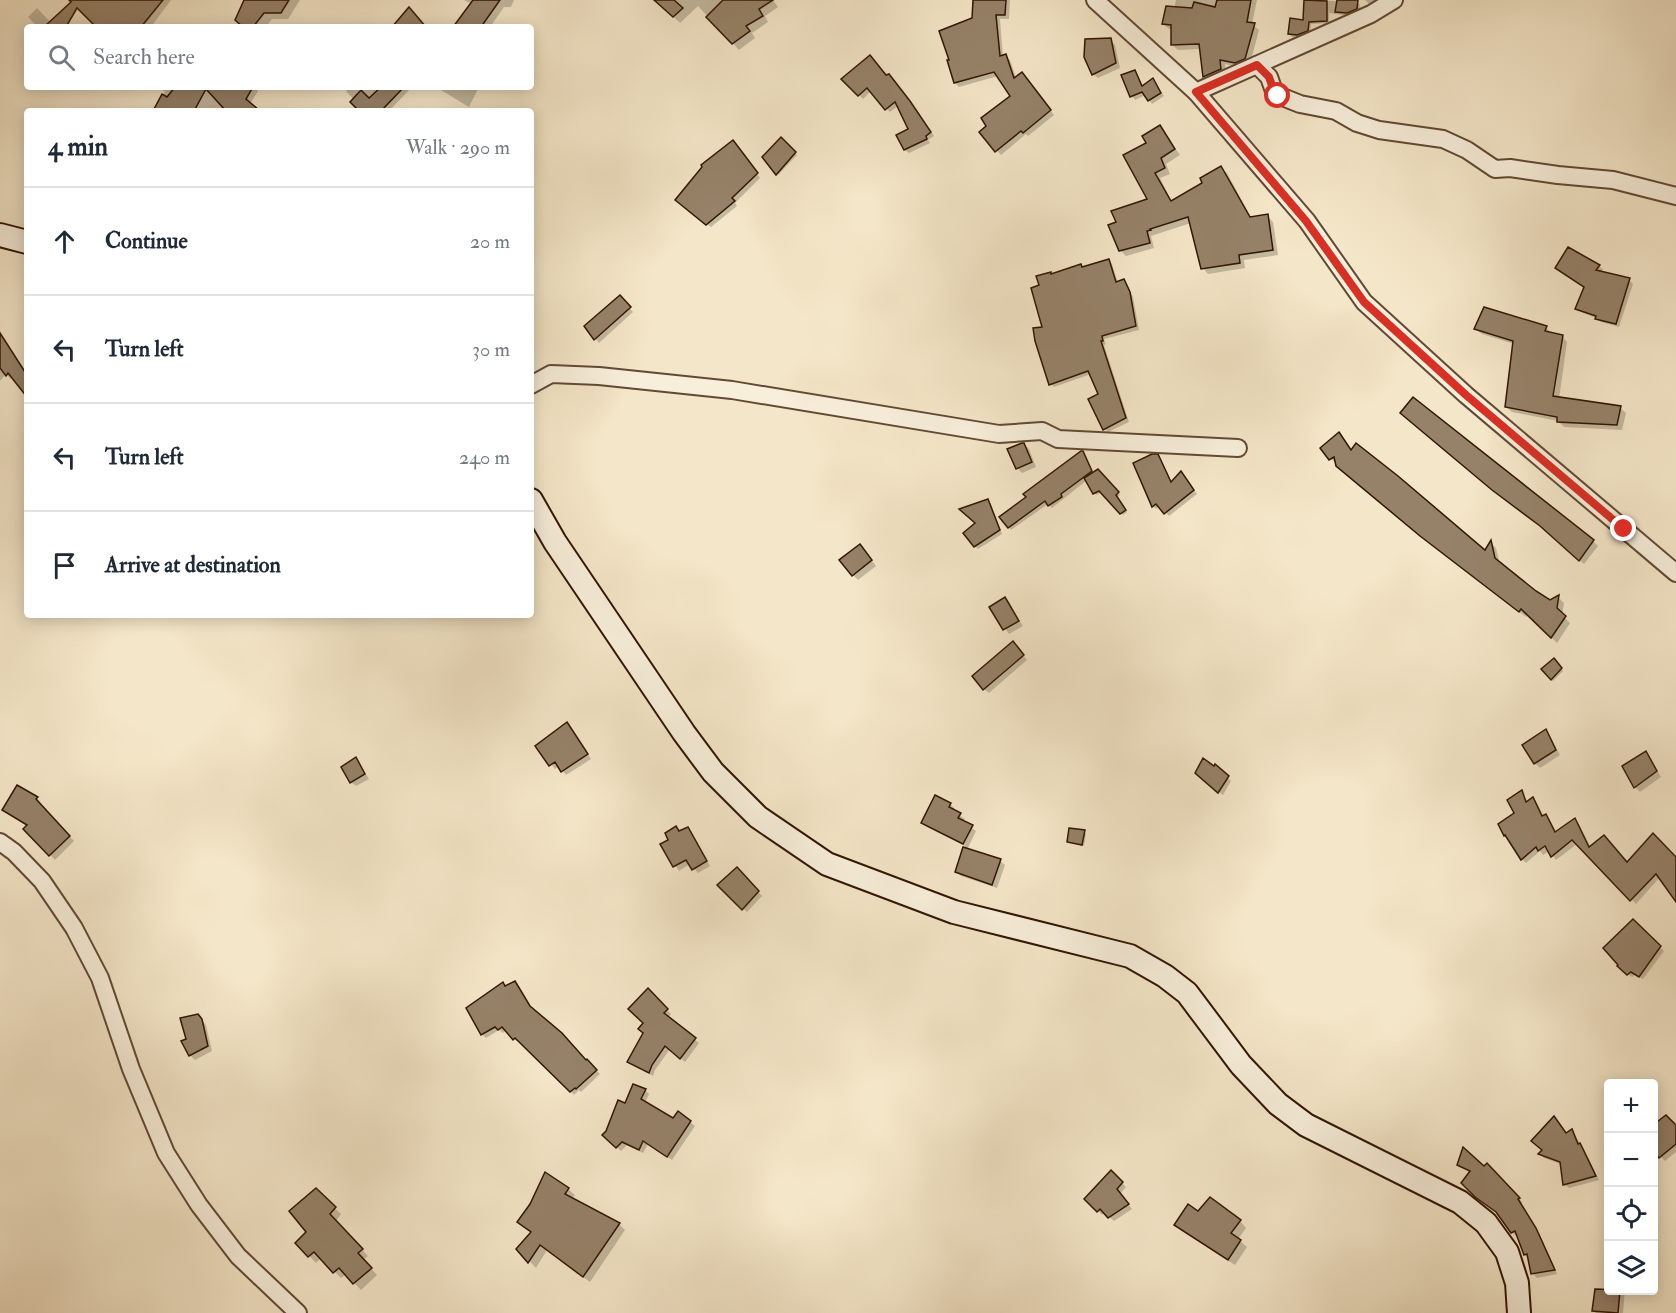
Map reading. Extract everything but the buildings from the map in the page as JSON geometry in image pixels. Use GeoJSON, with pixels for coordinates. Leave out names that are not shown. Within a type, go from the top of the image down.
{"type":"FeatureCollection","features":[{"type":"Feature","properties":{"kind":"main road"},"geometry":{"type":"LineString","coordinates":[[0,235],[24,241]]}},
{"type":"Feature","properties":{"kind":"main road"},"geometry":{"type":"LineString","coordinates":[[534,505],[555,542],[684,733],[713,772],[758,817],[827,864],[954,912],[1130,956],[1165,975],[1187,993],[1241,1065],[1278,1104],[1306,1125],[1460,1202],[1486,1223],[1507,1252],[1517,1283],[1519,1313]]}},
{"type":"Feature","properties":{"kind":"street"},"geometry":{"type":"LineString","coordinates":[[1095,0],[1196,92],[1306,221],[1364,302],[1466,395],[1676,573]]}},
{"type":"Feature","properties":{"kind":"street"},"geometry":{"type":"LineString","coordinates":[[1196,92],[1371,14],[1394,0]]}},
{"type":"Feature","properties":{"kind":"street"},"geometry":{"type":"LineString","coordinates":[[1257,65],[1269,77],[1275,94],[1300,104],[1336,111],[1357,123],[1379,130],[1443,139],[1467,150],[1496,169],[1510,168],[1558,176],[1613,180],[1676,196]]}},
{"type":"Feature","properties":{"kind":"street"},"geometry":{"type":"LineString","coordinates":[[534,384],[551,374],[599,376],[732,390],[999,434],[1042,431],[1058,439],[1238,448]]}},
{"type":"Feature","properties":{"kind":"street"},"geometry":{"type":"LineString","coordinates":[[0,842],[14,852],[42,881],[74,928],[100,978],[131,1069],[165,1153],[199,1205],[238,1256],[298,1313]]}},
{"type":"Feature","properties":{"kind":"route"},"geometry":{"type":"LineString","coordinates":[[1278,96],[1275,94],[1269,77],[1257,65],[1196,92],[1306,221],[1364,302],[1466,395],[1624,529]]}}]}
